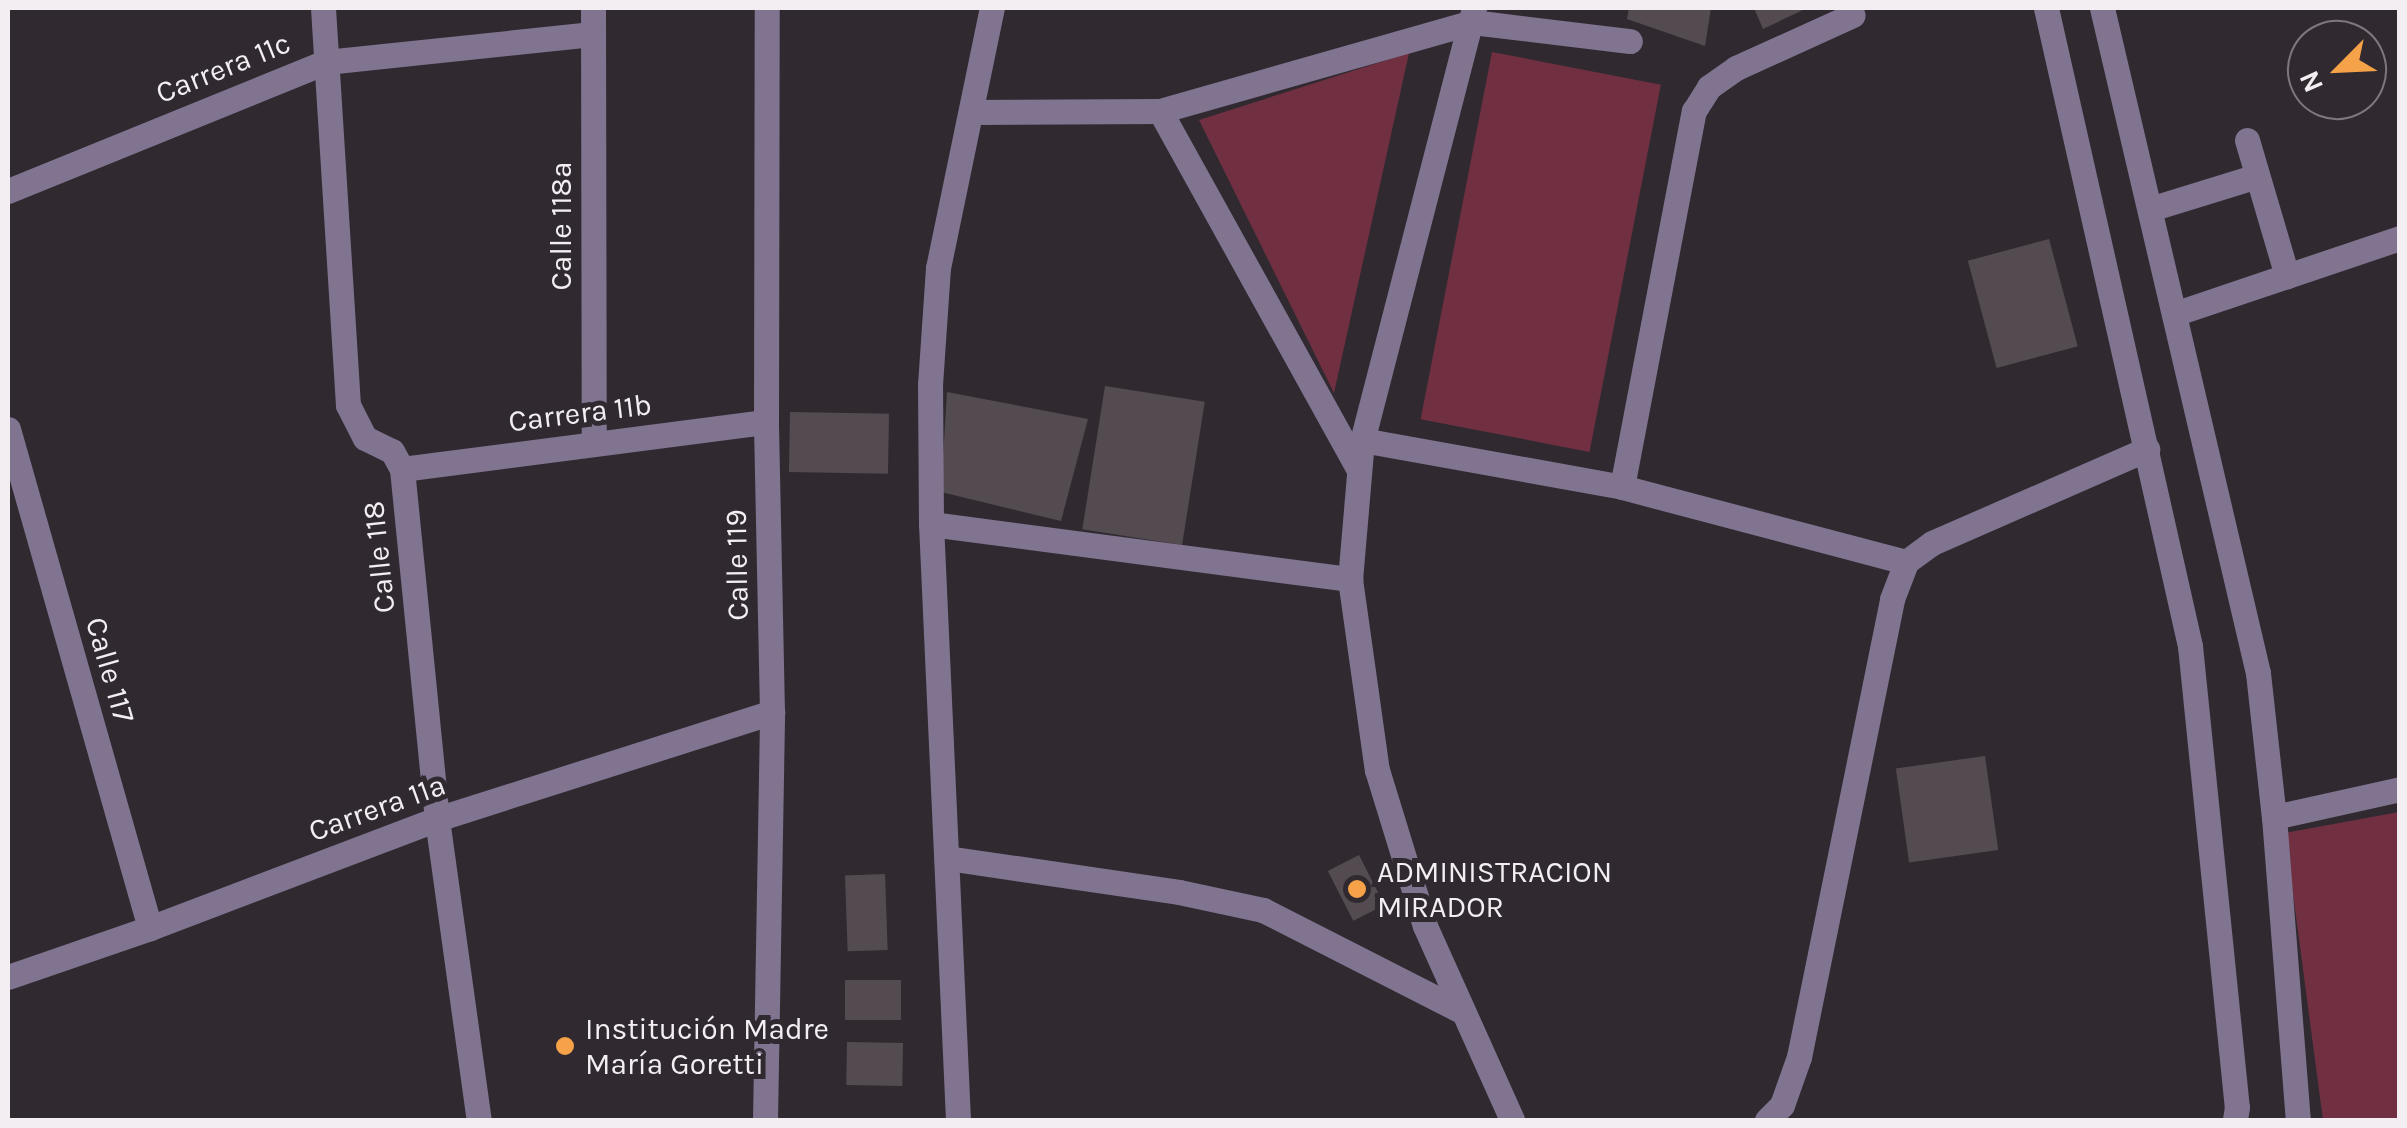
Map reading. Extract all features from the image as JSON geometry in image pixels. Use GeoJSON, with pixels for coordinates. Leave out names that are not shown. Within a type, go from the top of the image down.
{"type":"FeatureCollection","features":[{"type":"Feature","properties":{"kind":"street","name":"Calle 118"},"geometry":{"type":"LineString","coordinates":[[323,8],[348,405],[365,438],[392,451],[402,469],[437,820],[480,1120]]}},
{"type":"Feature","properties":{"kind":"street","name":"Calle 118a"},"geometry":{"type":"LineString","coordinates":[[592,8],[594,444]]}},
{"type":"Feature","properties":{"kind":"street","name":"Calle 119"},"geometry":{"type":"LineString","coordinates":[[765,1120],[772,712],[766,422],[767,8]]}},
{"type":"Feature","properties":{"kind":"street"},"geometry":{"type":"LineString","coordinates":[[958,1120],[932,524],[930,385],[938,268],[974,112],[992,8]]}},
{"type":"Feature","properties":{"kind":"street"},"geometry":{"type":"LineString","coordinates":[[2046,8],[2190,646],[2237,1107],[2234,1120]]}},
{"type":"Feature","properties":{"kind":"street"},"geometry":{"type":"LineString","coordinates":[[2102,8],[2258,673],[2274,817],[2298,1120]]}},
{"type":"Feature","properties":{"kind":"street"},"geometry":{"type":"LineString","coordinates":[[974,112],[1160,111],[1473,15],[1630,42]]}},
{"type":"Feature","properties":{"kind":"street"},"geometry":{"type":"LineString","coordinates":[[1473,15],[1362,440],[1350,579],[1377,770],[1425,926],[1458,1010],[1512,1120]]}},
{"type":"Feature","properties":{"kind":"street"},"geometry":{"type":"LineString","coordinates":[[1622,487],[1694,111],[1709,87],[1736,68],[1853,15]]}},
{"type":"Feature","properties":{"kind":"street","name":"Carrera 11c"},"geometry":{"type":"LineString","coordinates":[[8,192],[326,62],[593,34]]}},
{"type":"Feature","properties":{"kind":"street"},"geometry":{"type":"LineString","coordinates":[[1160,111],[1358,470]]}},
{"type":"Feature","properties":{"kind":"street"},"geometry":{"type":"LineString","coordinates":[[2248,140],[2287,276]]}},
{"type":"Feature","properties":{"kind":"street"},"geometry":{"type":"LineString","coordinates":[[2150,209],[2257,176]]}},
{"type":"Feature","properties":{"kind":"street"},"geometry":{"type":"LineString","coordinates":[[2174,314],[2400,238]]}},
{"type":"Feature","properties":{"kind":"street","name":"Carrera 11b"},"geometry":{"type":"LineString","coordinates":[[402,469],[766,422]]}},
{"type":"Feature","properties":{"kind":"street","name":"Calle 117"},"geometry":{"type":"LineString","coordinates":[[8,429],[150,928]]}},
{"type":"Feature","properties":{"kind":"street"},"geometry":{"type":"LineString","coordinates":[[1362,440],[1622,487],[1906,562]]}},
{"type":"Feature","properties":{"kind":"street"},"geometry":{"type":"LineString","coordinates":[[1767,1120],[1782,1104],[1799,1058],[1892,598],[1906,562],[1932,542],[2147,448]]}},
{"type":"Feature","properties":{"kind":"street"},"geometry":{"type":"LineString","coordinates":[[932,524],[1350,579]]}},
{"type":"Feature","properties":{"kind":"street","name":"Carrera 11a"},"geometry":{"type":"LineString","coordinates":[[8,976],[150,928],[437,820],[772,712]]}},
{"type":"Feature","properties":{"kind":"street"},"geometry":{"type":"LineString","coordinates":[[2274,817],[2400,789]]}},
{"type":"Feature","properties":{"kind":"street"},"geometry":{"type":"LineString","coordinates":[[947,858],[1179,892],[1263,910],[1458,1010]]}},
{"type":"Feature","properties":{"kind":"shaded area"},"geometry":{"type":"Polygon","coordinates":[[[1492,52],[1661,85],[1589,452],[1421,419],[1492,52]]]}},
{"type":"Feature","properties":{"kind":"shaded area"},"geometry":{"type":"Polygon","coordinates":[[[1409,53],[1334,393],[1199,120],[1409,53]]]}},
{"type":"Feature","properties":{"kind":"shaded area"},"geometry":{"type":"Polygon","coordinates":[[[2399,812],[2399,1120],[2323,1120],[2285,833],[2399,812]]]}},
{"type":"Feature","properties":{"kind":"building"},"geometry":{"type":"Polygon","coordinates":[[[1629,8],[1711,8],[1705,46],[1627,19],[1629,8]]]}},
{"type":"Feature","properties":{"kind":"building"},"geometry":{"type":"Polygon","coordinates":[[[1754,8],[1807,8],[1763,29],[1754,8]]]}},
{"type":"Feature","properties":{"kind":"building"},"geometry":{"type":"Polygon","coordinates":[[[2049,239],[2078,346],[1997,368],[1968,261],[2049,239]]]}},
{"type":"Feature","properties":{"kind":"building"},"geometry":{"type":"Polygon","coordinates":[[[1105,386],[1205,402],[1182,545],[1082,529],[1105,386]]]}},
{"type":"Feature","properties":{"kind":"building"},"geometry":{"type":"Polygon","coordinates":[[[947,392],[1088,419],[1061,521],[941,492],[947,392]]]}},
{"type":"Feature","properties":{"kind":"building"},"geometry":{"type":"Polygon","coordinates":[[[790,412],[889,414],[888,474],[789,472],[790,412]]]}},
{"type":"Feature","properties":{"kind":"building"},"geometry":{"type":"Polygon","coordinates":[[[1985,756],[1998,850],[1909,863],[1896,769],[1985,756]]]}},
{"type":"Feature","properties":{"kind":"building","name":"ADMINISTRACION MIRADOR"},"geometry":{"type":"Polygon","coordinates":[[[1359,855],[1384,905],[1353,921],[1328,871],[1359,855]]]}},
{"type":"Feature","properties":{"kind":"building"},"geometry":{"type":"Polygon","coordinates":[[[885,874],[888,950],[848,951],[845,875],[885,874]]]}},
{"type":"Feature","properties":{"kind":"building"},"geometry":{"type":"Polygon","coordinates":[[[845,980],[901,980],[901,1020],[845,1020],[845,980]]]}},
{"type":"Feature","properties":{"kind":"building"},"geometry":{"type":"Polygon","coordinates":[[[847,1042],[903,1043],[902,1086],[846,1085],[847,1042]]]}},
{"type":"Feature","properties":{"kind":"place","name":"ADMINISTRACION MIRADOR"},"geometry":{"type":"Point","coordinates":[1357,889]}},
{"type":"Feature","properties":{"kind":"place","name":"Institución Madre María Goretti"},"geometry":{"type":"Point","coordinates":[565,1046]}}]}
